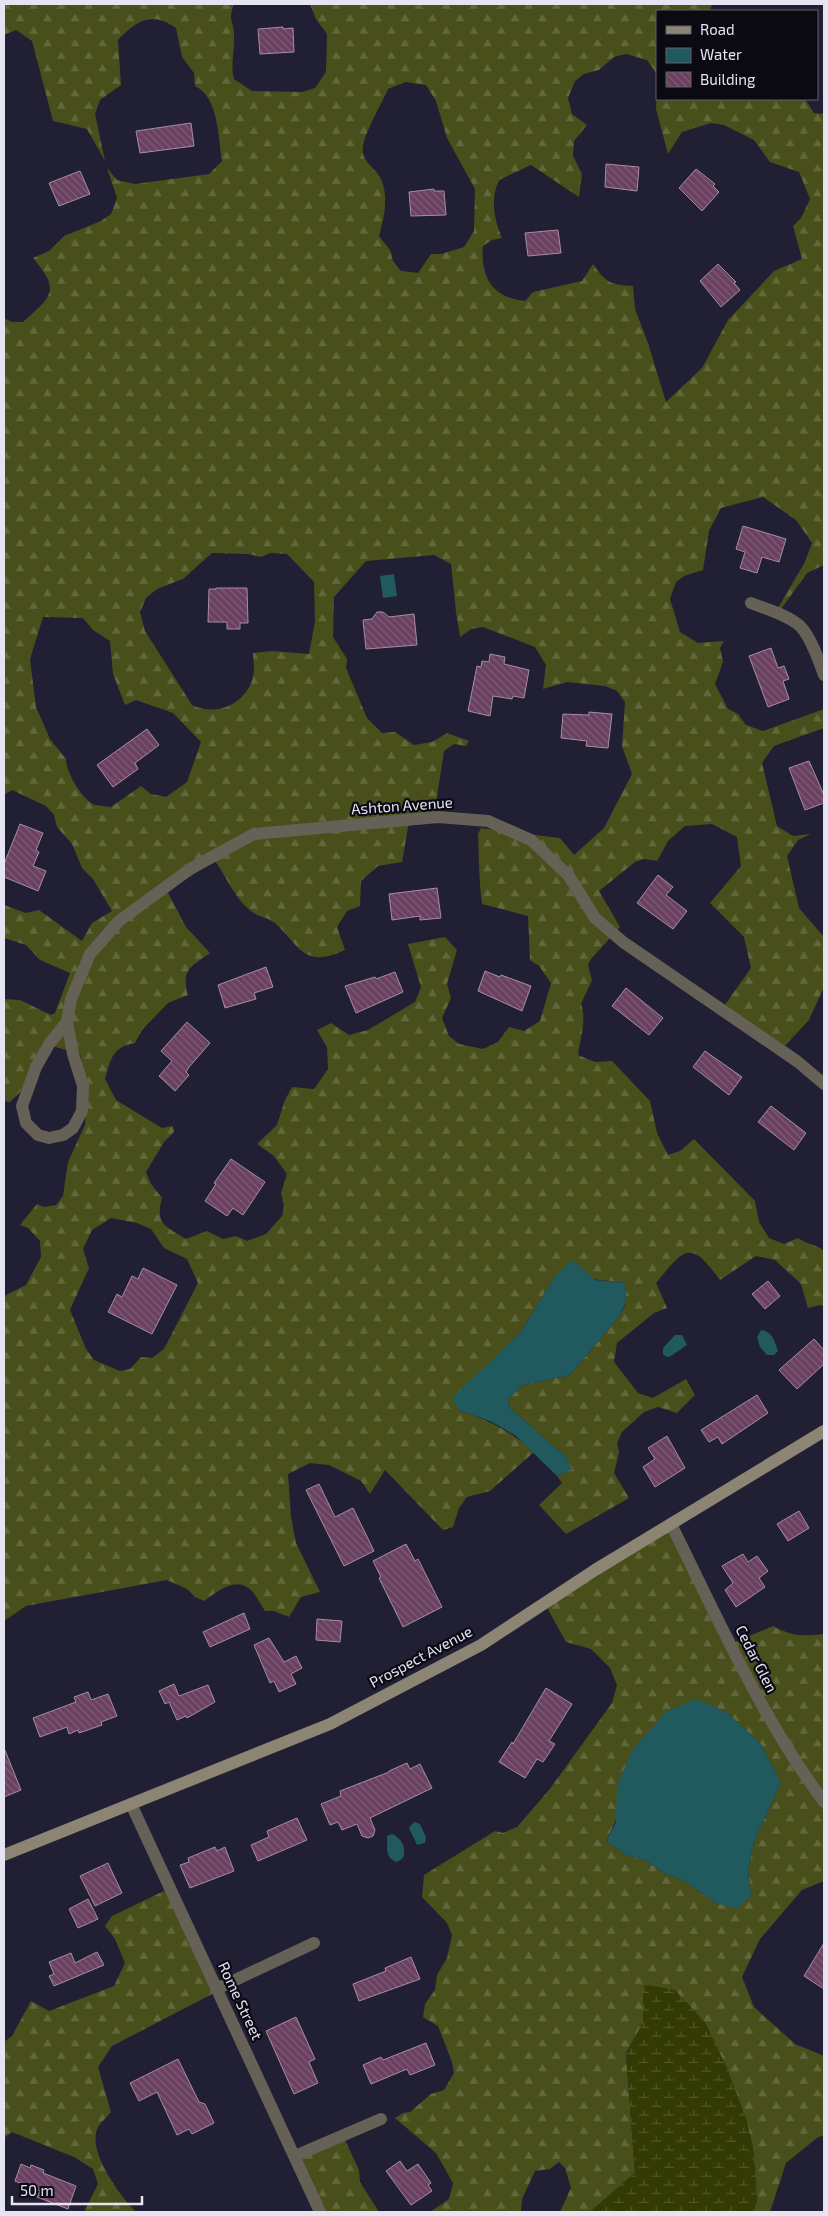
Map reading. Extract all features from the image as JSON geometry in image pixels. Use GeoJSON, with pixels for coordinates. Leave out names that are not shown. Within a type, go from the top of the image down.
{"type":"FeatureCollection","features":[{"type":"Feature","properties":{"kind":"street"},"geometry":{"type":"LineString","coordinates":[[751,603],[781,615],[800,626],[816,653],[824,675]]}},
{"type":"Feature","properties":{"kind":"street","name":"Ashton Avenue"},"geometry":{"type":"LineString","coordinates":[[67,1022],[49,1044],[36,1067],[22,1106],[26,1124],[38,1135],[49,1138],[63,1135],[73,1128],[82,1111],[83,1086],[73,1054],[67,1022],[71,999],[90,954],[119,921],[190,869],[254,834],[438,818],[488,821],[531,840],[569,876],[595,918],[623,942],[798,1062],[824,1084]]}},
{"type":"Feature","properties":{"kind":"street","name":"Prospect Avenue"},"geometry":{"type":"LineString","coordinates":[[4,1855],[330,1724],[480,1645],[595,1570],[824,1431]]}},
{"type":"Feature","properties":{"kind":"street","name":"Cedar Glen"},"geometry":{"type":"LineString","coordinates":[[671,1524],[763,1709],[800,1769],[824,1802]]}},
{"type":"Feature","properties":{"kind":"street","name":"Rome Street"},"geometry":{"type":"LineString","coordinates":[[131,1804],[320,2212]]}},
{"type":"Feature","properties":{"kind":"street"},"geometry":{"type":"LineString","coordinates":[[216,1990],[314,1944]]}},
{"type":"Feature","properties":{"kind":"street"},"geometry":{"type":"LineString","coordinates":[[295,2156],[381,2119]]}},
{"type":"Feature","properties":{"kind":"green space"},"geometry":{"type":"Polygon","coordinates":[[[4,4],[234,4],[231,18],[234,30],[232,68],[234,79],[252,91],[302,92],[315,88],[326,72],[327,34],[316,19],[310,4],[712,4],[710,10],[656,10],[656,73],[647,60],[626,54],[614,57],[599,70],[584,74],[575,81],[568,98],[572,114],[587,125],[574,141],[573,156],[582,174],[579,197],[531,165],[499,180],[496,187],[494,209],[502,238],[492,240],[483,246],[484,267],[491,284],[505,296],[514,299],[525,301],[533,292],[582,281],[593,264],[610,282],[633,286],[635,309],[648,343],[666,402],[702,368],[728,320],[774,271],[802,259],[793,226],[801,218],[810,199],[799,172],[770,162],[754,140],[724,125],[711,123],[682,132],[668,154],[656,109],[656,100],[806,100],[814,113],[824,114],[824,565],[807,573],[779,612],[775,613],[805,562],[812,543],[796,520],[763,497],[721,508],[709,531],[703,570],[684,576],[676,582],[670,599],[680,632],[698,643],[724,641],[720,648],[723,662],[715,684],[728,709],[738,714],[746,725],[763,731],[824,709],[824,728],[774,746],[762,763],[777,826],[793,836],[811,834],[798,840],[787,856],[799,908],[824,937],[824,987],[809,1020],[781,1050],[722,1009],[751,968],[744,937],[710,903],[741,866],[737,837],[712,824],[685,826],[668,841],[657,861],[644,859],[635,862],[599,891],[620,927],[591,959],[588,965],[592,980],[581,1004],[583,1023],[578,1055],[595,1062],[612,1061],[650,1101],[657,1133],[668,1155],[680,1151],[694,1139],[755,1201],[759,1222],[769,1238],[784,1244],[798,1238],[824,1251],[824,1306],[808,1308],[801,1284],[775,1260],[756,1256],[720,1280],[701,1258],[694,1254],[688,1253],[674,1262],[656,1283],[667,1308],[654,1313],[617,1343],[614,1362],[638,1393],[653,1398],[686,1379],[695,1395],[677,1413],[658,1407],[644,1412],[622,1432],[617,1443],[619,1453],[614,1473],[629,1498],[566,1534],[539,1505],[562,1483],[557,1476],[571,1469],[566,1457],[509,1407],[508,1399],[523,1385],[570,1375],[617,1319],[625,1305],[626,1283],[556,1275],[520,1333],[453,1398],[459,1410],[499,1427],[534,1452],[490,1491],[467,1497],[459,1508],[453,1527],[443,1530],[385,1470],[370,1494],[361,1481],[329,1465],[310,1463],[288,1474],[291,1517],[296,1543],[320,1592],[301,1597],[289,1617],[274,1611],[265,1611],[253,1592],[242,1585],[236,1584],[225,1587],[204,1601],[195,1597],[187,1589],[167,1580],[26,1606],[4,1621],[4,1296],[26,1285],[41,1257],[40,1241],[28,1228],[20,1225],[37,1204],[44,1207],[56,1205],[63,1196],[68,1162],[85,1125],[87,1087],[80,1054],[42,1043],[24,1088],[10,1102],[4,1101],[4,999],[20,1000],[51,1015],[55,1013],[70,973],[40,960],[26,945],[4,938],[4,905],[26,913],[39,910],[82,941],[92,923],[112,911],[93,879],[82,868],[72,844],[57,827],[54,815],[46,806],[12,790],[4,795],[4,318],[12,322],[23,322],[41,306],[49,293],[50,286],[47,278],[33,258],[49,251],[64,236],[101,221],[111,214],[117,198],[107,168],[117,180],[135,184],[209,174],[222,161],[213,108],[203,91],[195,86],[194,73],[182,57],[176,28],[159,20],[145,20],[132,27],[118,40],[121,85],[100,100],[95,114],[105,161],[87,129],[53,121],[32,41],[16,30],[4,35],[4,4]],[[406,82],[388,89],[367,133],[363,151],[366,160],[379,175],[385,193],[385,208],[379,236],[390,250],[393,261],[401,271],[418,273],[431,254],[441,254],[464,247],[474,231],[475,189],[447,138],[436,101],[426,85],[406,82]],[[212,553],[183,579],[157,589],[146,598],[140,612],[145,631],[192,705],[202,708],[220,709],[237,701],[249,686],[253,677],[253,653],[271,651],[309,654],[315,621],[314,582],[287,554],[270,553],[261,557],[248,554],[212,553]],[[434,555],[366,561],[334,597],[333,637],[347,659],[346,668],[367,718],[382,733],[395,732],[414,745],[432,742],[447,733],[469,741],[466,746],[454,744],[444,751],[434,816],[409,822],[402,862],[378,866],[361,881],[360,906],[347,911],[337,927],[345,950],[320,957],[304,953],[275,923],[254,913],[245,906],[235,894],[215,861],[167,891],[186,927],[210,953],[189,970],[186,979],[188,995],[168,1003],[142,1030],[135,1043],[117,1051],[111,1060],[105,1079],[116,1100],[162,1128],[173,1126],[174,1132],[164,1142],[146,1172],[151,1184],[162,1198],[160,1214],[163,1223],[186,1239],[207,1231],[223,1239],[236,1236],[247,1241],[266,1234],[282,1216],[284,1206],[281,1193],[287,1174],[274,1156],[257,1144],[277,1125],[285,1100],[292,1087],[314,1089],[328,1069],[327,1047],[317,1030],[331,1023],[349,1035],[368,1030],[415,1002],[421,987],[408,944],[445,937],[457,950],[447,984],[451,998],[442,1018],[449,1036],[459,1044],[483,1049],[498,1042],[509,1027],[524,1031],[540,1021],[551,983],[539,966],[530,960],[528,916],[482,904],[478,834],[481,828],[560,838],[574,855],[604,828],[632,774],[622,746],[625,702],[617,691],[605,686],[567,682],[543,689],[546,665],[535,647],[483,627],[471,629],[460,637],[451,564],[434,555]],[[43,617],[30,659],[36,707],[50,739],[66,759],[69,771],[85,798],[95,805],[111,807],[141,786],[151,794],[166,797],[187,782],[201,742],[173,713],[136,700],[125,705],[113,674],[110,641],[93,630],[83,618],[43,617]],[[111,1218],[92,1230],[83,1249],[89,1268],[70,1310],[86,1349],[94,1360],[120,1371],[130,1369],[141,1357],[152,1358],[164,1349],[198,1283],[187,1259],[164,1248],[151,1229],[137,1223],[111,1218]]]}},
{"type":"Feature","properties":{"kind":"green space"},"geometry":{"type":"Polygon","coordinates":[[[672,1529],[733,1643],[773,1626],[798,1635],[824,1634],[824,1881],[802,1890],[760,1939],[742,1977],[754,2007],[795,2044],[824,2056],[824,2135],[817,2138],[786,2163],[770,2212],[753,2212],[757,2200],[753,2148],[746,2119],[726,2066],[643,1986],[643,2023],[626,2053],[635,2173],[590,2212],[560,2212],[571,2188],[565,2168],[559,2162],[550,2169],[535,2171],[522,2199],[521,2212],[430,2212],[449,2199],[453,2183],[436,2153],[395,2118],[403,2113],[410,2112],[431,2094],[444,2090],[454,2073],[452,2062],[438,2026],[423,2017],[425,2004],[435,1990],[437,1975],[447,1958],[452,1935],[447,1923],[422,1897],[424,1875],[495,1831],[503,1833],[517,1827],[549,1790],[612,1703],[617,1685],[610,1668],[591,1649],[566,1642],[546,1606],[672,1529]],[[667,1712],[606,1841],[626,1855],[645,1860],[666,1874],[683,1880],[716,1903],[751,1896],[748,1871],[754,1842],[781,1782],[760,1743],[726,1712],[667,1712]]]}},
{"type":"Feature","properties":{"kind":"green space"},"geometry":{"type":"Polygon","coordinates":[[[168,1889],[216,1992],[112,2046],[98,2067],[111,2112],[98,2127],[96,2137],[97,2148],[106,2172],[136,2212],[84,2212],[98,2184],[93,2169],[74,2157],[12,2132],[4,2138],[4,2042],[12,2036],[31,2001],[49,2011],[114,1986],[125,1963],[115,1939],[105,1926],[112,1916],[168,1889]]]}},
{"type":"Feature","properties":{"kind":"green space"},"geometry":{"type":"Polygon","coordinates":[[[648,1985],[675,1990],[705,2022],[726,2066],[746,2119],[753,2148],[757,2200],[753,2212],[590,2212],[635,2173],[626,2053],[643,2023],[643,1986],[648,1985]]]}},
{"type":"Feature","properties":{"kind":"green space"},"geometry":{"type":"Polygon","coordinates":[[[345,2140],[359,2170],[360,2182],[379,2212],[320,2212],[297,2159],[345,2140]]]}},
{"type":"Feature","properties":{"kind":"water"},"geometry":{"type":"Polygon","coordinates":[[[394,574],[397,596],[383,598],[380,576],[394,574]]]}},
{"type":"Feature","properties":{"kind":"water"},"geometry":{"type":"Polygon","coordinates":[[[573,1260],[595,1280],[626,1283],[625,1304],[617,1319],[570,1375],[523,1385],[508,1399],[509,1407],[566,1457],[572,1469],[557,1476],[516,1436],[492,1422],[459,1410],[452,1398],[520,1333],[556,1275],[573,1260]]]}},
{"type":"Feature","properties":{"kind":"water"},"geometry":{"type":"Polygon","coordinates":[[[761,1330],[768,1332],[774,1341],[778,1351],[774,1355],[767,1355],[760,1347],[757,1337],[761,1330]]]}},
{"type":"Feature","properties":{"kind":"water"},"geometry":{"type":"Polygon","coordinates":[[[675,1335],[682,1335],[687,1345],[667,1357],[663,1354],[663,1348],[675,1335]]]}},
{"type":"Feature","properties":{"kind":"water"},"geometry":{"type":"Polygon","coordinates":[[[697,1699],[726,1712],[760,1743],[781,1782],[754,1842],[748,1871],[751,1896],[736,1909],[716,1903],[683,1880],[666,1874],[645,1860],[626,1855],[606,1841],[616,1822],[617,1786],[632,1750],[667,1711],[697,1699]]]}},
{"type":"Feature","properties":{"kind":"water"},"geometry":{"type":"Polygon","coordinates":[[[414,1822],[420,1824],[426,1837],[425,1843],[417,1845],[409,1828],[414,1822]]]}},
{"type":"Feature","properties":{"kind":"water"},"geometry":{"type":"Polygon","coordinates":[[[392,1834],[400,1840],[404,1847],[403,1858],[397,1862],[390,1858],[387,1852],[387,1836],[392,1834]]]}},
{"type":"Feature","properties":{"kind":"building"},"geometry":{"type":"Polygon","coordinates":[[[283,27],[283,29],[293,28],[294,52],[260,54],[258,29],[283,27]]]}},
{"type":"Feature","properties":{"kind":"building"},"geometry":{"type":"Polygon","coordinates":[[[191,123],[194,146],[140,153],[136,131],[191,123]]]}},
{"type":"Feature","properties":{"kind":"building"},"geometry":{"type":"Polygon","coordinates":[[[606,164],[639,167],[637,191],[605,187],[606,164]]]}},
{"type":"Feature","properties":{"kind":"building"},"geometry":{"type":"Polygon","coordinates":[[[696,169],[715,184],[713,186],[719,192],[702,211],[679,188],[696,169]]]}},
{"type":"Feature","properties":{"kind":"building"},"geometry":{"type":"Polygon","coordinates":[[[80,171],[90,194],[59,206],[49,183],[80,171]]]}},
{"type":"Feature","properties":{"kind":"building"},"geometry":{"type":"Polygon","coordinates":[[[434,189],[434,191],[444,191],[446,215],[411,216],[409,192],[434,189]]]}},
{"type":"Feature","properties":{"kind":"building"},"geometry":{"type":"Polygon","coordinates":[[[558,230],[561,253],[528,256],[525,233],[558,230]]]}},
{"type":"Feature","properties":{"kind":"building"},"geometry":{"type":"Polygon","coordinates":[[[718,264],[736,282],[734,283],[740,290],[721,307],[700,281],[718,264]]]}},
{"type":"Feature","properties":{"kind":"building"},"geometry":{"type":"Polygon","coordinates":[[[743,526],[786,539],[779,562],[762,557],[757,573],[740,568],[745,552],[736,549],[743,526]]]}},
{"type":"Feature","properties":{"kind":"building"},"geometry":{"type":"Polygon","coordinates":[[[247,588],[248,623],[240,623],[240,629],[227,629],[227,622],[208,622],[209,589],[247,588]]]}},
{"type":"Feature","properties":{"kind":"building"},"geometry":{"type":"Polygon","coordinates":[[[377,612],[383,612],[389,617],[414,614],[417,645],[366,649],[363,620],[372,619],[377,612]]]}},
{"type":"Feature","properties":{"kind":"building"},"geometry":{"type":"Polygon","coordinates":[[[771,648],[778,668],[784,666],[789,679],[783,681],[789,699],[768,707],[749,656],[771,648]]]}},
{"type":"Feature","properties":{"kind":"building"},"geometry":{"type":"Polygon","coordinates":[[[490,654],[505,657],[504,664],[529,670],[524,698],[513,696],[512,699],[493,696],[490,716],[468,711],[477,666],[481,667],[482,661],[489,662],[490,654]]]}},
{"type":"Feature","properties":{"kind":"building"},"geometry":{"type":"Polygon","coordinates":[[[589,712],[612,714],[608,748],[586,746],[587,741],[561,738],[563,714],[589,715],[589,712]]]}},
{"type":"Feature","properties":{"kind":"building"},"geometry":{"type":"Polygon","coordinates":[[[147,729],[159,745],[135,763],[138,769],[113,787],[97,765],[147,729]]]}},
{"type":"Feature","properties":{"kind":"building"},"geometry":{"type":"Polygon","coordinates":[[[809,761],[824,795],[824,803],[805,810],[789,768],[809,761]]]}},
{"type":"Feature","properties":{"kind":"building"},"geometry":{"type":"Polygon","coordinates":[[[20,824],[43,833],[36,850],[39,852],[33,866],[46,871],[38,891],[4,877],[4,864],[20,824]]]}},
{"type":"Feature","properties":{"kind":"building"},"geometry":{"type":"Polygon","coordinates":[[[658,875],[673,887],[666,895],[687,911],[673,929],[637,903],[658,875]]]}},
{"type":"Feature","properties":{"kind":"building"},"geometry":{"type":"Polygon","coordinates":[[[437,888],[441,918],[420,920],[420,916],[392,920],[389,894],[437,888]]]}},
{"type":"Feature","properties":{"kind":"building"},"geometry":{"type":"Polygon","coordinates":[[[266,967],[273,987],[254,993],[256,999],[225,1008],[218,985],[266,967]]]}},
{"type":"Feature","properties":{"kind":"building"},"geometry":{"type":"Polygon","coordinates":[[[485,971],[531,986],[522,1011],[478,991],[485,971]]]}},
{"type":"Feature","properties":{"kind":"building"},"geometry":{"type":"Polygon","coordinates":[[[395,972],[403,992],[356,1013],[345,986],[375,977],[376,979],[395,972]]]}},
{"type":"Feature","properties":{"kind":"building"},"geometry":{"type":"Polygon","coordinates":[[[626,988],[663,1018],[649,1035],[612,1006],[626,988]]]}},
{"type":"Feature","properties":{"kind":"building"},"geometry":{"type":"Polygon","coordinates":[[[187,1022],[210,1043],[189,1067],[186,1072],[189,1075],[175,1091],[159,1076],[172,1061],[161,1051],[187,1022]]]}},
{"type":"Feature","properties":{"kind":"building"},"geometry":{"type":"Polygon","coordinates":[[[705,1051],[742,1077],[729,1095],[693,1067],[705,1051]]]}},
{"type":"Feature","properties":{"kind":"building"},"geometry":{"type":"Polygon","coordinates":[[[771,1106],[806,1133],[794,1150],[758,1122],[771,1106]]]}},
{"type":"Feature","properties":{"kind":"building"},"geometry":{"type":"Polygon","coordinates":[[[231,1159],[265,1182],[243,1215],[233,1208],[227,1216],[205,1201],[216,1184],[214,1183],[231,1159]]]}},
{"type":"Feature","properties":{"kind":"building"},"geometry":{"type":"Polygon","coordinates":[[[143,1268],[177,1285],[152,1334],[108,1312],[117,1294],[122,1297],[132,1276],[138,1279],[143,1268]]]}},
{"type":"Feature","properties":{"kind":"building"},"geometry":{"type":"Polygon","coordinates":[[[768,1281],[780,1296],[765,1309],[752,1294],[768,1281]]]}},
{"type":"Feature","properties":{"kind":"building"},"geometry":{"type":"Polygon","coordinates":[[[814,1339],[824,1350],[824,1364],[797,1389],[779,1370],[814,1339]]]}},
{"type":"Feature","properties":{"kind":"building"},"geometry":{"type":"Polygon","coordinates":[[[757,1395],[768,1413],[722,1444],[718,1437],[709,1442],[701,1430],[757,1395]]]}},
{"type":"Feature","properties":{"kind":"building"},"geometry":{"type":"Polygon","coordinates":[[[667,1436],[685,1468],[655,1487],[643,1467],[655,1459],[648,1448],[667,1436]]]}},
{"type":"Feature","properties":{"kind":"building"},"geometry":{"type":"Polygon","coordinates":[[[319,1484],[335,1517],[353,1508],[374,1551],[344,1566],[306,1490],[319,1484]]]}},
{"type":"Feature","properties":{"kind":"building"},"geometry":{"type":"Polygon","coordinates":[[[799,1511],[809,1528],[788,1541],[777,1524],[799,1511]]]}},
{"type":"Feature","properties":{"kind":"building"},"geometry":{"type":"Polygon","coordinates":[[[406,1544],[415,1561],[418,1559],[442,1607],[403,1627],[379,1578],[381,1577],[373,1561],[406,1544]]]}},
{"type":"Feature","properties":{"kind":"building"},"geometry":{"type":"Polygon","coordinates":[[[743,1554],[748,1562],[757,1556],[768,1571],[759,1578],[765,1587],[736,1607],[725,1590],[733,1583],[722,1566],[743,1554]]]}},
{"type":"Feature","properties":{"kind":"building"},"geometry":{"type":"Polygon","coordinates":[[[244,1613],[250,1629],[210,1647],[203,1632],[244,1613]]]}},
{"type":"Feature","properties":{"kind":"building"},"geometry":{"type":"Polygon","coordinates":[[[317,1619],[342,1621],[340,1642],[316,1640],[317,1619]]]}},
{"type":"Feature","properties":{"kind":"building"},"geometry":{"type":"Polygon","coordinates":[[[269,1638],[284,1662],[296,1656],[302,1668],[291,1674],[296,1684],[279,1692],[274,1681],[270,1683],[254,1645],[269,1638]]]}},
{"type":"Feature","properties":{"kind":"building"},"geometry":{"type":"Polygon","coordinates":[[[174,1684],[179,1696],[208,1685],[215,1702],[187,1718],[186,1716],[177,1720],[169,1702],[165,1704],[159,1691],[174,1684]]]}},
{"type":"Feature","properties":{"kind":"building"},"geometry":{"type":"Polygon","coordinates":[[[546,1688],[572,1704],[549,1741],[555,1744],[543,1762],[537,1759],[525,1778],[499,1762],[512,1742],[513,1744],[546,1688]]]}},
{"type":"Feature","properties":{"kind":"building"},"geometry":{"type":"Polygon","coordinates":[[[88,1692],[91,1700],[108,1694],[117,1716],[101,1722],[102,1725],[79,1733],[78,1730],[69,1734],[67,1727],[40,1737],[33,1718],[76,1702],[74,1697],[88,1692]]]}},
{"type":"Feature","properties":{"kind":"building"},"geometry":{"type":"Polygon","coordinates":[[[4,1748],[21,1790],[4,1797],[4,1748]]]}},
{"type":"Feature","properties":{"kind":"building"},"geometry":{"type":"Polygon","coordinates":[[[407,1763],[410,1769],[420,1764],[432,1788],[370,1818],[375,1830],[373,1836],[368,1838],[362,1836],[357,1824],[342,1830],[338,1822],[330,1825],[321,1804],[341,1796],[340,1791],[407,1763]]]}},
{"type":"Feature","properties":{"kind":"building"},"geometry":{"type":"Polygon","coordinates":[[[297,1818],[307,1840],[258,1861],[251,1845],[269,1837],[267,1831],[297,1818]]]}},
{"type":"Feature","properties":{"kind":"building"},"geometry":{"type":"Polygon","coordinates":[[[215,1847],[217,1851],[225,1847],[234,1871],[190,1888],[180,1865],[189,1862],[188,1858],[215,1847]]]}},
{"type":"Feature","properties":{"kind":"building"},"geometry":{"type":"Polygon","coordinates":[[[108,1863],[122,1893],[95,1906],[80,1876],[108,1863]]]}},
{"type":"Feature","properties":{"kind":"building"},"geometry":{"type":"Polygon","coordinates":[[[88,1899],[98,1919],[78,1928],[69,1909],[88,1899]]]}},
{"type":"Feature","properties":{"kind":"building"},"geometry":{"type":"Polygon","coordinates":[[[824,1943],[824,1989],[804,1976],[824,1943]]]}},
{"type":"Feature","properties":{"kind":"building"},"geometry":{"type":"Polygon","coordinates":[[[97,1952],[104,1965],[54,1986],[49,1976],[54,1974],[49,1962],[71,1953],[75,1963],[97,1952]]]}},
{"type":"Feature","properties":{"kind":"building"},"geometry":{"type":"Polygon","coordinates":[[[411,1957],[420,1979],[359,2001],[353,1984],[386,1971],[385,1968],[411,1957]]]}},
{"type":"Feature","properties":{"kind":"building"},"geometry":{"type":"Polygon","coordinates":[[[296,2017],[315,2059],[309,2062],[318,2083],[294,2094],[266,2031],[296,2017]]]}},
{"type":"Feature","properties":{"kind":"building"},"geometry":{"type":"Polygon","coordinates":[[[426,2043],[435,2065],[410,2075],[407,2069],[371,2084],[363,2065],[381,2057],[383,2060],[426,2043]]]}},
{"type":"Feature","properties":{"kind":"building"},"geometry":{"type":"Polygon","coordinates":[[[178,2059],[199,2102],[205,2104],[214,2123],[192,2134],[189,2129],[177,2135],[157,2092],[139,2101],[130,2083],[178,2059]]]}},
{"type":"Feature","properties":{"kind":"building"},"geometry":{"type":"Polygon","coordinates":[[[400,2161],[407,2171],[418,2164],[431,2183],[428,2185],[432,2191],[411,2205],[386,2171],[400,2161]]]}},
{"type":"Feature","properties":{"kind":"building"},"geometry":{"type":"Polygon","coordinates":[[[21,2164],[30,2168],[31,2165],[44,2170],[43,2173],[76,2186],[68,2209],[37,2197],[40,2191],[15,2181],[21,2164]]]}}]}
